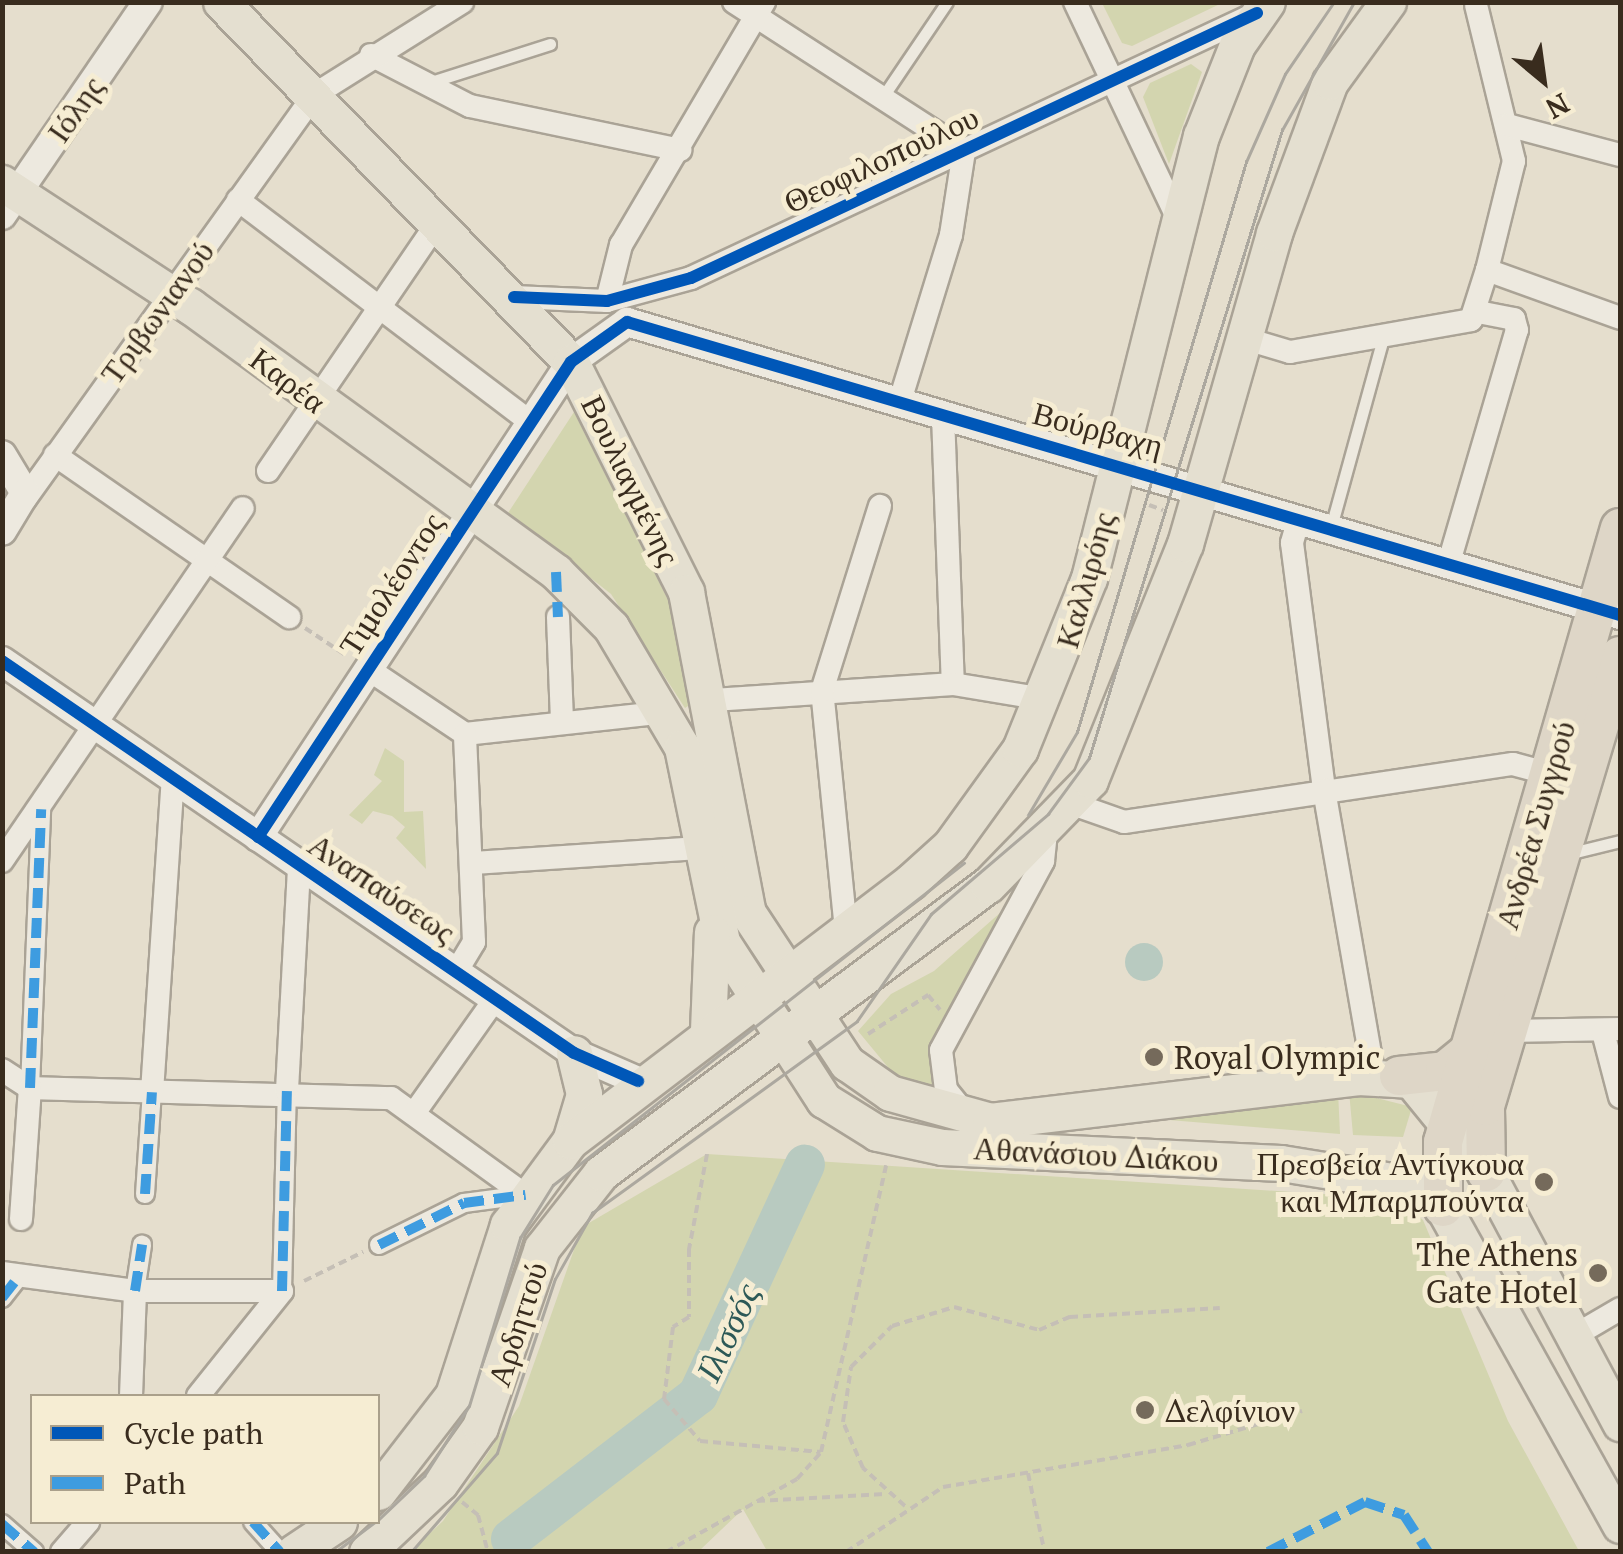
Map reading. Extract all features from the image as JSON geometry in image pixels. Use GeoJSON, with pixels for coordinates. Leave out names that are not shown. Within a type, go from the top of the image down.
{"type":"FeatureCollection","features":[{"type":"Feature","properties":{"kind":"highway","name":"Ανδρέα Συγγρού"},"geometry":{"type":"LineString","coordinates":[[1443,1207],[1439,1162],[1550,774],[1609,611],[1620,528]]}},
{"type":"Feature","properties":{"kind":"highway","name":"Ανδρέα Συγγρού"},"geometry":{"type":"LineString","coordinates":[[1486,1172],[1485,1106],[1563,855],[1606,747],[1620,656]]}},
{"type":"Feature","properties":{"kind":"highway"},"geometry":{"type":"LineString","coordinates":[[1387,1076],[1444,1071],[1470,1051]]}},
{"type":"Feature","properties":{"kind":"main road"},"geometry":{"type":"LineString","coordinates":[[709,906],[754,998],[780,1039],[1046,834],[1073,804],[1118,725],[1201,488],[1243,338],[1330,82],[1388,2]]}},
{"type":"Feature","properties":{"kind":"main road","name":"Βουλιαγμένης"},"geometry":{"type":"LineString","coordinates":[[233,6],[314,95],[514,297],[571,362],[686,592],[713,700],[742,890],[782,976],[811,1016]]}},
{"type":"Feature","properties":{"kind":"main road","name":"Καλλιρόης"},"geometry":{"type":"LineString","coordinates":[[754,998],[950,846],[1045,698],[1118,461],[1178,220],[1226,70],[1262,8]]}},
{"type":"Feature","properties":{"kind":"main road","name":"Καρέα"},"geometry":{"type":"LineString","coordinates":[[7,196],[170,293],[556,572],[611,627],[666,712]]}},
{"type":"Feature","properties":{"kind":"main road"},"geometry":{"type":"LineString","coordinates":[[666,712],[686,762],[709,906],[708,1030]]}},
{"type":"Feature","properties":{"kind":"main road","name":"Αρδηττού"},"geometry":{"type":"LineString","coordinates":[[380,1489],[458,1386],[502,1238],[526,1194],[570,1141],[638,1081],[754,998]]}},
{"type":"Feature","properties":{"kind":"main road","name":"Αθανάσιου Διάκου"},"geometry":{"type":"LineString","coordinates":[[811,1016],[871,1083],[971,1118],[1011,1122],[1387,1076]]}},
{"type":"Feature","properties":{"kind":"main road","name":"Αθανάσιου Διάκου"},"geometry":{"type":"LineString","coordinates":[[780,1039],[824,1100],[904,1141],[1388,1174],[1423,1186],[1443,1207]]}},
{"type":"Feature","properties":{"kind":"main road","name":"Αρδηττού"},"geometry":{"type":"LineString","coordinates":[[367,1552],[440,1483],[502,1381],[542,1248],[564,1215],[643,1137],[780,1039]]}},
{"type":"Feature","properties":{"kind":"main road"},"geometry":{"type":"LineString","coordinates":[[570,1141],[584,1094],[574,1053]]}},
{"type":"Feature","properties":{"kind":"main road"},"geometry":{"type":"LineString","coordinates":[[1387,1076],[1450,1121]]}},
{"type":"Feature","properties":{"kind":"main road","name":"Ανδρέα Συγγρού"},"geometry":{"type":"LineString","coordinates":[[1450,1121],[1486,1172],[1620,1423]]}},
{"type":"Feature","properties":{"kind":"main road","name":"Ανδρέα Συγγρού"},"geometry":{"type":"LineString","coordinates":[[1443,1207],[1620,1525]]}},
{"type":"Feature","properties":{"kind":"main road"},"geometry":{"type":"LineString","coordinates":[[294,1552],[337,1524]]}},
{"type":"Feature","properties":{"kind":"street","name":"Ιόλης"},"geometry":{"type":"LineString","coordinates":[[7,196],[148,2]]}},
{"type":"Feature","properties":{"kind":"street","name":"Τριβωνιανού"},"geometry":{"type":"LineString","coordinates":[[2,531],[314,95],[371,55],[462,2]]}},
{"type":"Feature","properties":{"kind":"street"},"geometry":{"type":"LineString","coordinates":[[734,2],[760,10],[964,152],[951,236],[900,401]]}},
{"type":"Feature","properties":{"kind":"street"},"geometry":{"type":"LineString","coordinates":[[1075,2],[1178,220]]}},
{"type":"Feature","properties":{"kind":"street"},"geometry":{"type":"LineString","coordinates":[[1476,6],[1486,73],[1506,125],[1514,161],[1477,312]]}},
{"type":"Feature","properties":{"kind":"street","name":"Θεοφιλοπούλου"},"geometry":{"type":"LineString","coordinates":[[514,297],[607,301],[691,278],[1262,8]]}},
{"type":"Feature","properties":{"kind":"street"},"geometry":{"type":"LineString","coordinates":[[607,301],[607,273],[760,10]]}},
{"type":"Feature","properties":{"kind":"street"},"geometry":{"type":"LineString","coordinates":[[371,55],[470,106],[680,150]]}},
{"type":"Feature","properties":{"kind":"street"},"geometry":{"type":"LineString","coordinates":[[1506,125],[1620,156]]}},
{"type":"Feature","properties":{"kind":"street"},"geometry":{"type":"LineString","coordinates":[[238,200],[531,422]]}},
{"type":"Feature","properties":{"kind":"street"},"geometry":{"type":"LineString","coordinates":[[268,471],[438,220]]}},
{"type":"Feature","properties":{"kind":"street"},"geometry":{"type":"LineString","coordinates":[[1487,270],[1620,318]]}},
{"type":"Feature","properties":{"kind":"street"},"geometry":{"type":"LineString","coordinates":[[1243,338],[1290,352],[1383,338],[1477,312],[1514,319],[1517,330],[1449,562]]}},
{"type":"Feature","properties":{"kind":"street","name":"Βούρβαχη"},"geometry":{"type":"LineString","coordinates":[[571,362],[607,332],[640,321],[942,415],[1118,461],[1609,611]]}},
{"type":"Feature","properties":{"kind":"street","name":"Τιμολέοντος"},"geometry":{"type":"LineString","coordinates":[[258,836],[571,362]]}},
{"type":"Feature","properties":{"kind":"street"},"geometry":{"type":"LineString","coordinates":[[942,415],[953,684]]}},
{"type":"Feature","properties":{"kind":"street"},"geometry":{"type":"LineString","coordinates":[[56,455],[289,617]]}},
{"type":"Feature","properties":{"kind":"street"},"geometry":{"type":"LineString","coordinates":[[2,456],[26,499]]}},
{"type":"Feature","properties":{"kind":"street"},"geometry":{"type":"LineString","coordinates":[[846,930],[822,691],[880,506]]}},
{"type":"Feature","properties":{"kind":"street"},"geometry":{"type":"LineString","coordinates":[[2,861],[243,508]]}},
{"type":"Feature","properties":{"kind":"street"},"geometry":{"type":"LineString","coordinates":[[1299,518],[1292,544],[1324,790],[1387,1076]]}},
{"type":"Feature","properties":{"kind":"street"},"geometry":{"type":"LineString","coordinates":[[556,572],[562,722]]}},
{"type":"Feature","properties":{"kind":"street","name":"Αναπαύσεως"},"geometry":{"type":"LineString","coordinates":[[2,661],[574,1053],[638,1081]]}},
{"type":"Feature","properties":{"kind":"street"},"geometry":{"type":"LineString","coordinates":[[368,670],[464,734],[666,712]]}},
{"type":"Feature","properties":{"kind":"street"},"geometry":{"type":"LineString","coordinates":[[713,700],[953,684],[1045,698]]}},
{"type":"Feature","properties":{"kind":"street"},"geometry":{"type":"LineString","coordinates":[[456,972],[474,942],[464,734]]}},
{"type":"Feature","properties":{"kind":"street"},"geometry":{"type":"LineString","coordinates":[[1073,804],[1124,822],[1513,764],[1550,774]]}},
{"type":"Feature","properties":{"kind":"street"},"geometry":{"type":"LineString","coordinates":[[145,1194],[174,778]]}},
{"type":"Feature","properties":{"kind":"street"},"geometry":{"type":"LineString","coordinates":[[22,1218],[40,809]]}},
{"type":"Feature","properties":{"kind":"street"},"geometry":{"type":"LineString","coordinates":[[971,1118],[946,1090],[941,1050],[1043,860],[1046,834]]}},
{"type":"Feature","properties":{"kind":"street"},"geometry":{"type":"LineString","coordinates":[[473,863],[700,848]]}},
{"type":"Feature","properties":{"kind":"street"},"geometry":{"type":"LineString","coordinates":[[200,1394],[282,1291],[300,865]]}},
{"type":"Feature","properties":{"kind":"street"},"geometry":{"type":"LineString","coordinates":[[415,1112],[495,999]]}},
{"type":"Feature","properties":{"kind":"street"},"geometry":{"type":"LineString","coordinates":[[1507,1031],[1612,1030],[1620,1098]]}},
{"type":"Feature","properties":{"kind":"street"},"geometry":{"type":"LineString","coordinates":[[2,1070],[30,1088],[152,1092],[288,1090],[392,1098],[526,1194]]}},
{"type":"Feature","properties":{"kind":"street"},"geometry":{"type":"LineString","coordinates":[[379,1245],[464,1202],[526,1194]]}},
{"type":"Feature","properties":{"kind":"street"},"geometry":{"type":"LineString","coordinates":[[131,1394],[135,1291],[142,1245]]}},
{"type":"Feature","properties":{"kind":"street"},"geometry":{"type":"LineString","coordinates":[[7,1283],[135,1291],[282,1291]]}},
{"type":"Feature","properties":{"kind":"street"},"geometry":{"type":"LineString","coordinates":[[1574,1336],[1620,1310]]}},
{"type":"Feature","properties":{"kind":"street"},"geometry":{"type":"LineString","coordinates":[[2,1524],[34,1552]]}},
{"type":"Feature","properties":{"kind":"street"},"geometry":{"type":"LineString","coordinates":[[62,1552],[86,1524]]}},
{"type":"Feature","properties":{"kind":"street"},"geometry":{"type":"LineString","coordinates":[[255,1524],[280,1552]]}},
{"type":"Feature","properties":{"kind":"lane"},"geometry":{"type":"LineString","coordinates":[[884,95],[948,2]]}},
{"type":"Feature","properties":{"kind":"lane"},"geometry":{"type":"LineString","coordinates":[[422,84],[460,79],[550,44]]}},
{"type":"Feature","properties":{"kind":"lane"},"geometry":{"type":"LineString","coordinates":[[1331,527],[1383,338]]}},
{"type":"Feature","properties":{"kind":"lane"},"geometry":{"type":"LineString","coordinates":[[1563,855],[1620,841]]}},
{"type":"Feature","properties":{"kind":"path"},"geometry":{"type":"LineString","coordinates":[[1149,506],[1163,510]]}},
{"type":"Feature","properties":{"kind":"path"},"geometry":{"type":"LineString","coordinates":[[289,617],[368,670]]}},
{"type":"Feature","properties":{"kind":"path"},"geometry":{"type":"LineString","coordinates":[[868,1034],[928,995],[941,1012]]}},
{"type":"Feature","properties":{"kind":"path"},"geometry":{"type":"LineString","coordinates":[[707,1154],[689,1249],[688,1317],[673,1327],[660,1380],[668,1403],[700,1441],[821,1452]]}},
{"type":"Feature","properties":{"kind":"path"},"geometry":{"type":"LineString","coordinates":[[666,1552],[797,1478],[821,1452],[888,1161]]}},
{"type":"Feature","properties":{"kind":"path"},"geometry":{"type":"LineString","coordinates":[[282,1291],[379,1245]]}},
{"type":"Feature","properties":{"kind":"path"},"geometry":{"type":"LineString","coordinates":[[905,1506],[885,1494],[850,1448],[843,1394],[851,1366],[892,1326],[954,1307],[1039,1330],[1070,1317],[1220,1308]]}},
{"type":"Feature","properties":{"kind":"path"},"geometry":{"type":"LineString","coordinates":[[846,1552],[905,1506],[943,1487],[1188,1445],[1302,1410]]}},
{"type":"Feature","properties":{"kind":"path"},"geometry":{"type":"LineString","coordinates":[[1028,1474],[1043,1545]]}},
{"type":"Feature","properties":{"kind":"path"},"geometry":{"type":"LineString","coordinates":[[440,1483],[478,1515],[488,1552]]}},
{"type":"Feature","properties":{"kind":"path"},"geometry":{"type":"LineString","coordinates":[[755,1501],[885,1494]]}},
{"type":"Feature","properties":{"kind":"green space"},"geometry":{"type":"Polygon","coordinates":[[[1102,3],[1222,3],[1132,46],[1122,43],[1102,3]]]}},
{"type":"Feature","properties":{"kind":"green space"},"geometry":{"type":"Polygon","coordinates":[[[1191,64],[1202,72],[1169,164],[1143,97],[1150,83],[1191,64]]]}},
{"type":"Feature","properties":{"kind":"green space"},"geometry":{"type":"Polygon","coordinates":[[[574,412],[673,610],[698,699],[685,708],[611,594],[508,513],[574,412]]]}},
{"type":"Feature","properties":{"kind":"green space"},"geometry":{"type":"Polygon","coordinates":[[[385,748],[404,761],[404,812],[423,811],[426,869],[396,838],[405,827],[392,816],[373,811],[362,824],[349,815],[382,781],[374,775],[385,748]]]}},
{"type":"Feature","properties":{"kind":"green space"},"geometry":{"type":"Polygon","coordinates":[[[1017,898],[929,1045],[933,1093],[891,1071],[858,1031],[891,994],[934,971],[1017,898]]]}},
{"type":"Feature","properties":{"kind":"green space"},"geometry":{"type":"Polygon","coordinates":[[[1338,1091],[1340,1134],[1169,1120],[1169,1113],[1338,1091]]]}},
{"type":"Feature","properties":{"kind":"green space"},"geometry":{"type":"Polygon","coordinates":[[[1349,1091],[1412,1107],[1403,1137],[1353,1135],[1349,1091]]]}},
{"type":"Feature","properties":{"kind":"green space"},"geometry":{"type":"Polygon","coordinates":[[[707,1154],[1399,1199],[1423,1220],[1508,1421],[1579,1551],[767,1551],[743,1509],[699,1551],[410,1552],[443,1521],[519,1406],[582,1227],[707,1154]]]}},
{"type":"Feature","properties":{"kind":"shaded area"},"geometry":{"type":"Polygon","coordinates":[[[1144,943],[1157,949],[1163,962],[1157,975],[1144,981],[1131,975],[1125,962],[1131,949],[1144,943]]]}},
{"type":"Feature","properties":{"kind":"waterway","name":"Ιλισσός"},"geometry":{"type":"LineString","coordinates":[[511,1539],[698,1395],[805,1165]]}},
{"type":"Feature","properties":{"kind":"tram line"},"geometry":{"type":"LineString","coordinates":[[1028,815],[1077,732],[1246,162],[1285,74],[1334,2]]}},
{"type":"Feature","properties":{"kind":"tram line"},"geometry":{"type":"LineString","coordinates":[[411,1552],[497,1453],[555,1279],[592,1213],[857,1021],[931,914],[1048,814],[1089,758],[1282,130],[1354,2]]}},
{"type":"Feature","properties":{"kind":"tram line"},"geometry":{"type":"LineString","coordinates":[[380,1518],[424,1476],[469,1406],[520,1238],[553,1185],[964,863]]}},
{"type":"Feature","properties":{"kind":"tram line"},"geometry":{"type":"LineString","coordinates":[[335,1552],[372,1524]]}},
{"type":"Feature","properties":{"kind":"marked path"},"geometry":{"type":"LineString","coordinates":[[556,572],[558,617]]}},
{"type":"Feature","properties":{"kind":"marked path"},"geometry":{"type":"LineString","coordinates":[[30,1088],[41,809]]}},
{"type":"Feature","properties":{"kind":"marked path"},"geometry":{"type":"LineString","coordinates":[[282,1291],[287,1090]]}},
{"type":"Feature","properties":{"kind":"marked path"},"geometry":{"type":"LineString","coordinates":[[145,1194],[152,1092]]}},
{"type":"Feature","properties":{"kind":"marked path"},"geometry":{"type":"LineString","coordinates":[[379,1245],[464,1203],[525,1195]]}},
{"type":"Feature","properties":{"kind":"marked path"},"geometry":{"type":"LineString","coordinates":[[135,1291],[142,1245]]}},
{"type":"Feature","properties":{"kind":"marked path"},"geometry":{"type":"LineString","coordinates":[[2,1298],[16,1280]]}},
{"type":"Feature","properties":{"kind":"marked path"},"geometry":{"type":"LineString","coordinates":[[1268,1552],[1365,1502],[1404,1515],[1428,1552]]}},
{"type":"Feature","properties":{"kind":"marked path"},"geometry":{"type":"LineString","coordinates":[[2,1524],[34,1552]]}},
{"type":"Feature","properties":{"kind":"marked path"},"geometry":{"type":"LineString","coordinates":[[255,1524],[280,1552]]}},
{"type":"Feature","properties":{"kind":"cycle path"},"geometry":{"type":"LineString","coordinates":[[514,297],[607,301],[691,278],[1257,13]]}},
{"type":"Feature","properties":{"kind":"cycle path"},"geometry":{"type":"LineString","coordinates":[[258,837],[571,362],[627,322],[1620,615]]}},
{"type":"Feature","properties":{"kind":"cycle path"},"geometry":{"type":"LineString","coordinates":[[2,661],[574,1053],[638,1081]]}},
{"type":"Feature","properties":{"kind":"place","name":"Royal Olympic"},"geometry":{"type":"Point","coordinates":[1154,1057]}},
{"type":"Feature","properties":{"kind":"place","name":"Πρεσβεία Αντίγκουα και Μπαρμπούντα"},"geometry":{"type":"Point","coordinates":[1544,1182]}},
{"type":"Feature","properties":{"kind":"place","name":"The Athens Gate Hotel"},"geometry":{"type":"Point","coordinates":[1598,1273]}},
{"type":"Feature","properties":{"kind":"place","name":"Δελφίνιον"},"geometry":{"type":"Point","coordinates":[1145,1410]}}]}
